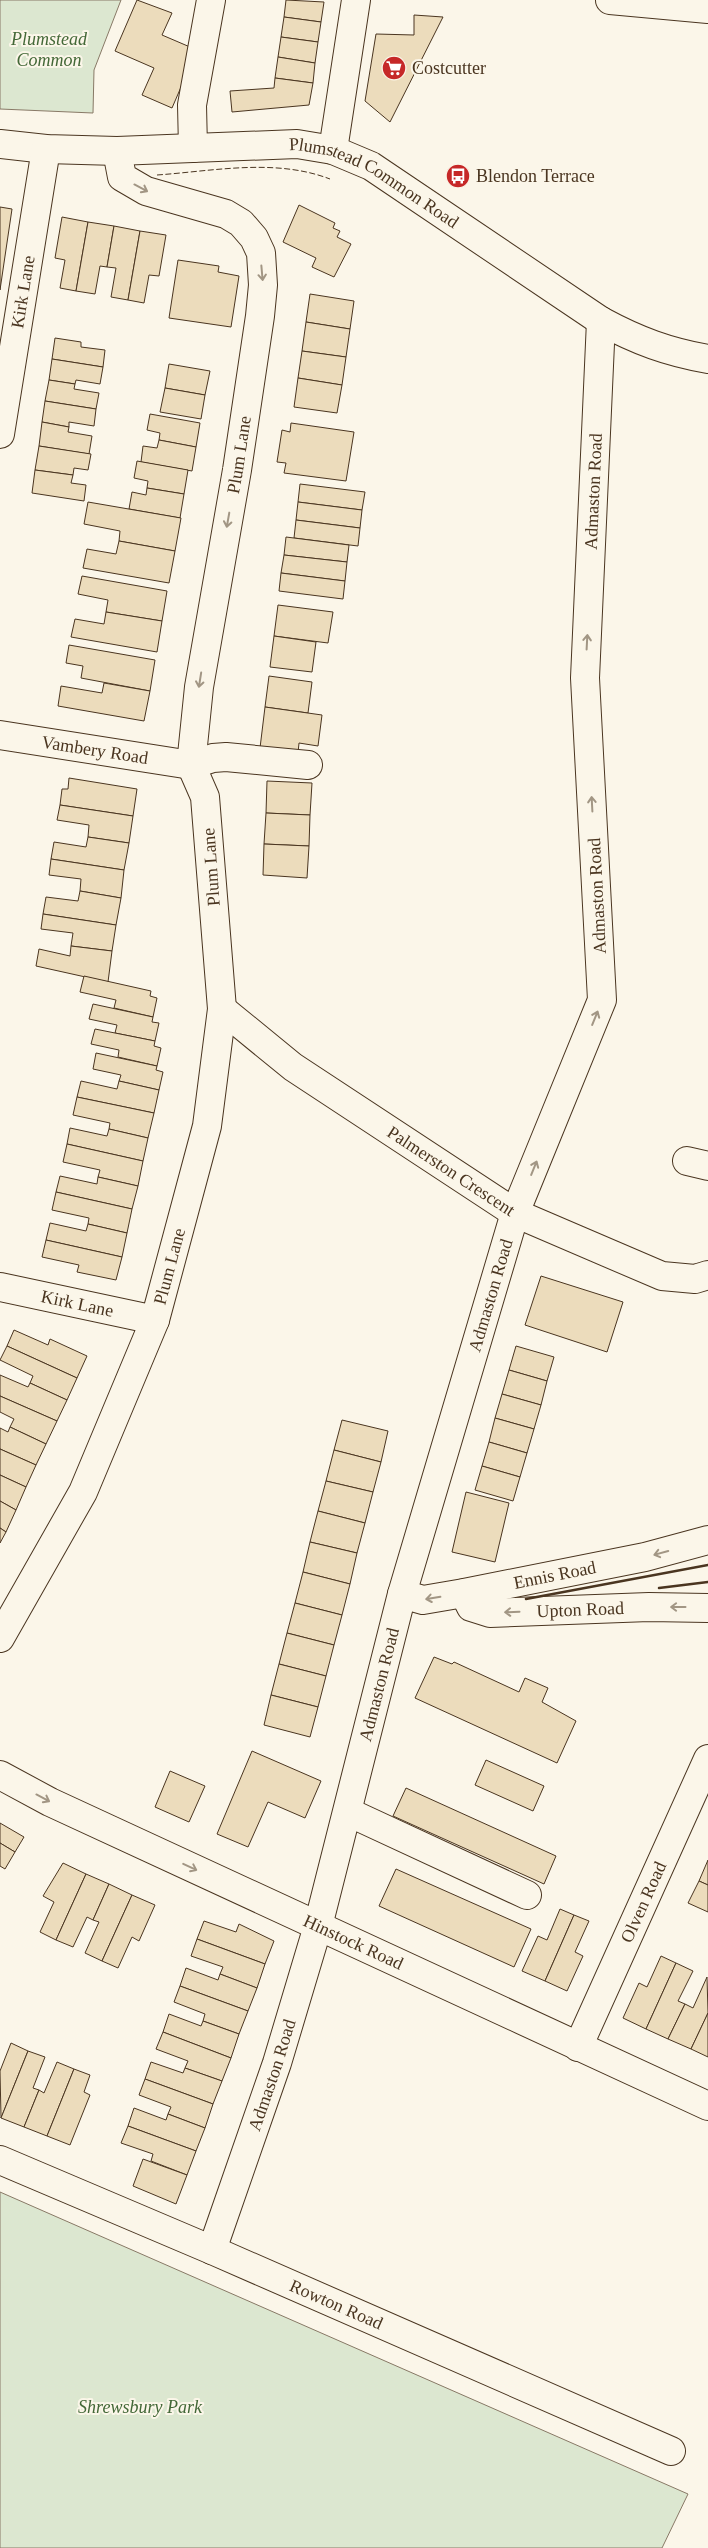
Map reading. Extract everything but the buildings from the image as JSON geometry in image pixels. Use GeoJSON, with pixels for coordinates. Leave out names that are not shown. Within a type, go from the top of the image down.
{"type":"FeatureCollection","features":[{"type":"Feature","properties":{"kind":"street"},"geometry":{"type":"LineString","coordinates":[[193,148],[192,105],[211,0]]}},
{"type":"Feature","properties":{"kind":"street"},"geometry":{"type":"LineString","coordinates":[[333,150],[356,0]]}},
{"type":"Feature","properties":{"kind":"street"},"geometry":{"type":"LineString","coordinates":[[610,0],[708,9]]}},
{"type":"Feature","properties":{"kind":"street","name":"Plumstead Common Road"},"geometry":{"type":"LineString","coordinates":[[0,144],[46,149],[117,151],[297,144],[333,150],[371,166],[602,321],[632,338],[672,353],[708,359]]}},
{"type":"Feature","properties":{"kind":"street","name":"Kirk Lane"},"geometry":{"type":"LineString","coordinates":[[0,434],[46,149]]}},
{"type":"Feature","properties":{"kind":"street","name":"Plum Lane"},"geometry":{"type":"LineString","coordinates":[[0,1638],[83,1492],[155,1320],[207,1126],[222,1008],[205,797],[191,765],[199,687],[237,470],[260,316],[263,285],[261,253],[254,238],[241,224],[226,214],[146,191],[122,177],[117,151]]}},
{"type":"Feature","properties":{"kind":"street","name":"Admaston Road"},"geometry":{"type":"LineString","coordinates":[[212,2250],[277,2063],[318,1926],[402,1594],[515,1213],[602,1000],[585,678],[602,321]]}},
{"type":"Feature","properties":{"kind":"street","name":"Vambery Road"},"geometry":{"type":"LineString","coordinates":[[0,735],[191,765]]}},
{"type":"Feature","properties":{"kind":"street"},"geometry":{"type":"LineString","coordinates":[[191,765],[213,758],[226,757],[308,765]]}},
{"type":"Feature","properties":{"kind":"street","name":"Palmerston Crescent"},"geometry":{"type":"LineString","coordinates":[[222,1008],[293,1067],[515,1213],[662,1276],[695,1279],[708,1275]]}},
{"type":"Feature","properties":{"kind":"street","name":"Kirk Lane"},"geometry":{"type":"LineString","coordinates":[[0,1287],[155,1320]]}},
{"type":"Feature","properties":{"kind":"street","name":"Ennis Road"},"geometry":{"type":"LineString","coordinates":[[402,1594],[423,1600],[464,1593],[645,1557],[708,1540]]}},
{"type":"Feature","properties":{"kind":"street","name":"Upton Road"},"geometry":{"type":"LineString","coordinates":[[464,1593],[470,1607],[490,1613],[649,1607],[708,1608]]}},
{"type":"Feature","properties":{"kind":"street","name":"Olven Road"},"geometry":{"type":"LineString","coordinates":[[578,2047],[708,1759]]}},
{"type":"Feature","properties":{"kind":"street","name":"Hinstock Road"},"geometry":{"type":"LineString","coordinates":[[0,1775],[50,1802],[708,2106]]}},
{"type":"Feature","properties":{"kind":"street"},"geometry":{"type":"LineString","coordinates":[[348,1812],[527,1895]]}},
{"type":"Feature","properties":{"kind":"street","name":"Rowton Road"},"geometry":{"type":"LineString","coordinates":[[0,2160],[671,2450]]}},
{"type":"Feature","properties":{"kind":"green space","name":"Plumstead Common"},"geometry":{"type":"Polygon","coordinates":[[[0,0],[121,0],[94,70],[93,113],[0,109],[0,0]]]}},
{"type":"Feature","properties":{"kind":"green space","name":"Shrewsbury Park"},"geometry":{"type":"Polygon","coordinates":[[[0,2192],[688,2494],[662,2548],[0,2548],[0,2192]]]}},
{"type":"Feature","properties":{"kind":"fence"},"geometry":{"type":"LineString","coordinates":[[157,175],[266,167],[288,169],[330,179]]}},
{"type":"Feature","properties":{"kind":"wall"},"geometry":{"type":"LineString","coordinates":[[526,1599],[708,1565]]}},
{"type":"Feature","properties":{"kind":"wall"},"geometry":{"type":"LineString","coordinates":[[659,1588],[708,1582]]}},
{"type":"Feature","properties":{"kind":"place","name":"Costcutter"},"geometry":{"type":"Point","coordinates":[394,68]}},
{"type":"Feature","properties":{"kind":"place","name":"Blendon Terrace"},"geometry":{"type":"Point","coordinates":[458,176]}}]}
